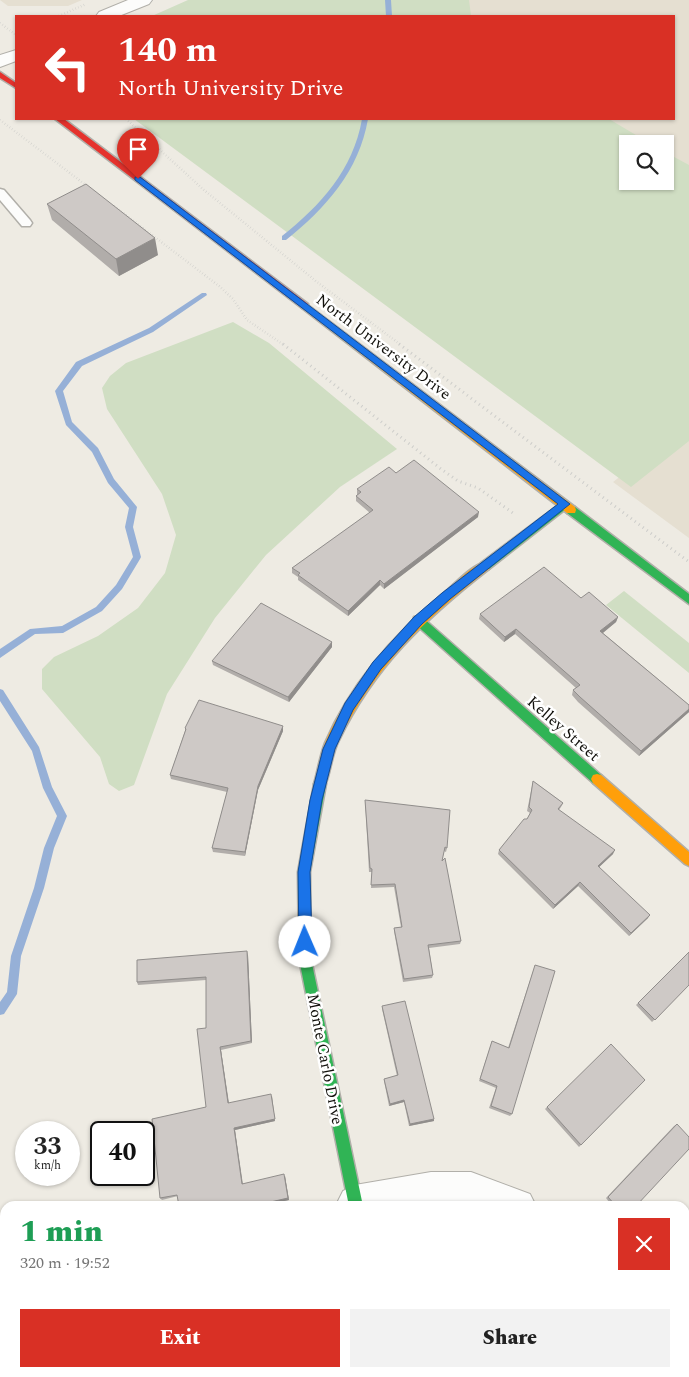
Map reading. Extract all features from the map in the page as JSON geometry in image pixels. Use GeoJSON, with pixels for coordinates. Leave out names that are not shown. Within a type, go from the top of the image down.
{"type":"FeatureCollection","features":[{"type":"Feature","properties":{"kind":"main road"},"geometry":{"type":"LineString","coordinates":[[0,74],[15,85]]}},
{"type":"Feature","properties":{"kind":"main road","name":"North University Drive"},"geometry":{"type":"LineString","coordinates":[[60,120],[689,600]]}},
{"type":"Feature","properties":{"kind":"main road","name":"Monte Carlo Drive"},"geometry":{"type":"LineString","coordinates":[[354,1201],[306,959],[304,872],[316,800],[329,749],[349,707],[377,666],[418,620],[565,504]]}},
{"type":"Feature","properties":{"kind":"main road","name":"Kelley Street"},"geometry":{"type":"LineString","coordinates":[[418,620],[689,860]]}},
{"type":"Feature","properties":{"kind":"street"},"geometry":{"type":"LineString","coordinates":[[107,15],[142,0]]}},
{"type":"Feature","properties":{"kind":"street"},"geometry":{"type":"LineString","coordinates":[[0,62],[15,55]]}},
{"type":"Feature","properties":{"kind":"street"},"geometry":{"type":"LineString","coordinates":[[375,1201],[431,1190],[471,1190],[503,1201]]}},
{"type":"Feature","properties":{"kind":"lane"},"geometry":{"type":"LineString","coordinates":[[0,193],[26,223]]}},
{"type":"Feature","properties":{"kind":"path"},"geometry":{"type":"LineString","coordinates":[[61,15],[88,3]]}},
{"type":"Feature","properties":{"kind":"path"},"geometry":{"type":"LineString","coordinates":[[0,23],[15,34]]}},
{"type":"Feature","properties":{"kind":"path"},"geometry":{"type":"LineString","coordinates":[[0,120],[92,189]]}},
{"type":"Feature","properties":{"kind":"path"},"geometry":{"type":"LineString","coordinates":[[127,120],[204,190],[317,282],[689,562]]}},
{"type":"Feature","properties":{"kind":"path"},"geometry":{"type":"LineString","coordinates":[[108,201],[219,286],[233,299],[247,320],[278,340],[441,469],[458,480],[478,488],[533,528]]}},
{"type":"Feature","properties":{"kind":"shaded area"},"geometry":{"type":"Polygon","coordinates":[[[0,0],[82,0],[68,6],[8,6],[0,0]]]}},
{"type":"Feature","properties":{"kind":"shaded area"},"geometry":{"type":"Polygon","coordinates":[[[450,0],[689,0],[689,171],[674,162],[674,135],[627,135],[601,120],[675,120],[675,15],[454,15],[450,0]]]}},
{"type":"Feature","properties":{"kind":"shaded area"},"geometry":{"type":"Polygon","coordinates":[[[689,423],[689,538],[613,482],[689,423]]]}},
{"type":"Feature","properties":{"kind":"green space"},"geometry":{"type":"Polygon","coordinates":[[[188,0],[469,0],[471,15],[154,15],[188,0]]]}},
{"type":"Feature","properties":{"kind":"green space"},"geometry":{"type":"Polygon","coordinates":[[[135,120],[611,120],[636,135],[619,135],[619,190],[674,190],[674,157],[689,165],[689,441],[631,487],[135,120]]]}},
{"type":"Feature","properties":{"kind":"green space"},"geometry":{"type":"Polygon","coordinates":[[[233,322],[269,343],[397,449],[340,487],[266,555],[215,618],[167,694],[134,785],[119,791],[109,784],[100,757],[42,689],[42,669],[54,657],[98,636],[138,608],[165,573],[176,535],[162,494],[107,409],[102,388],[110,376],[126,363],[233,322]]]}},
{"type":"Feature","properties":{"kind":"green space"},"geometry":{"type":"Polygon","coordinates":[[[624,591],[689,643],[689,673],[606,605],[624,591]]]}},
{"type":"Feature","properties":{"kind":"building"},"geometry":{"type":"Polygon","coordinates":[[[86,184],[155,238],[116,259],[47,204],[86,184]]]}},
{"type":"Feature","properties":{"kind":"building"},"geometry":{"type":"Polygon","coordinates":[[[414,460],[479,512],[384,584],[380,580],[348,611],[298,575],[300,573],[292,568],[373,510],[356,496],[361,492],[357,489],[389,467],[396,473],[414,460]]]}},
{"type":"Feature","properties":{"kind":"building"},"geometry":{"type":"Polygon","coordinates":[[[544,567],[581,598],[589,592],[618,617],[600,631],[689,705],[689,709],[641,751],[573,690],[580,685],[516,629],[505,637],[480,614],[544,567]]]}},
{"type":"Feature","properties":{"kind":"building"},"geometry":{"type":"Polygon","coordinates":[[[261,603],[332,642],[288,697],[212,661],[261,603]]]}},
{"type":"Feature","properties":{"kind":"building"},"geometry":{"type":"Polygon","coordinates":[[[199,700],[283,726],[258,786],[245,852],[212,848],[228,788],[170,775],[185,728],[199,700]]]}},
{"type":"Feature","properties":{"kind":"building"},"geometry":{"type":"Polygon","coordinates":[[[533,781],[563,803],[558,809],[615,850],[598,866],[650,915],[631,933],[580,882],[555,905],[499,850],[524,819],[527,819],[532,810],[529,807],[533,781]]]}},
{"type":"Feature","properties":{"kind":"building"},"geometry":{"type":"Polygon","coordinates":[[[365,800],[450,810],[447,848],[445,847],[442,861],[445,858],[461,941],[428,945],[433,975],[404,979],[394,928],[402,927],[395,884],[371,885],[372,869],[370,868],[365,800]]]}},
{"type":"Feature","properties":{"kind":"building"},"geometry":{"type":"Polygon","coordinates":[[[247,951],[251,1041],[220,1047],[228,1103],[271,1094],[275,1119],[234,1128],[242,1184],[284,1174],[288,1198],[275,1201],[178,1201],[177,1195],[160,1198],[155,1149],[155,1121],[152,1121],[152,1119],[206,1107],[197,1029],[206,1028],[206,977],[137,982],[137,960],[247,951]]]}},
{"type":"Feature","properties":{"kind":"building"},"geometry":{"type":"Polygon","coordinates":[[[689,952],[689,985],[655,1020],[638,1003],[689,952]]]}},
{"type":"Feature","properties":{"kind":"building"},"geometry":{"type":"Polygon","coordinates":[[[535,965],[555,971],[512,1114],[491,1106],[497,1086],[480,1079],[492,1041],[509,1048],[535,965]]]}},
{"type":"Feature","properties":{"kind":"building"},"geometry":{"type":"Polygon","coordinates":[[[405,1001],[434,1119],[410,1124],[404,1100],[390,1104],[384,1079],[398,1075],[382,1006],[405,1001]]]}},
{"type":"Feature","properties":{"kind":"building"},"geometry":{"type":"Polygon","coordinates":[[[611,1044],[645,1080],[581,1145],[547,1107],[611,1044]]]}},
{"type":"Feature","properties":{"kind":"building"},"geometry":{"type":"Polygon","coordinates":[[[677,1124],[689,1137],[689,1149],[641,1201],[612,1201],[608,1197],[677,1124]]]}},
{"type":"Feature","properties":{"kind":"waterway"},"geometry":{"type":"LineString","coordinates":[[388,0],[389,15]]}},
{"type":"Feature","properties":{"kind":"waterway"},"geometry":{"type":"LineString","coordinates":[[284,238],[324,201],[347,170],[356,153],[365,120]]}},
{"type":"Feature","properties":{"kind":"waterway"},"geometry":{"type":"LineString","coordinates":[[0,654],[33,631],[63,629],[99,609],[119,587],[137,557],[129,527],[133,507],[111,481],[95,450],[69,423],[59,391],[79,364],[151,330],[204,295]]}},
{"type":"Feature","properties":{"kind":"waterway"},"geometry":{"type":"LineString","coordinates":[[0,693],[36,750],[48,788],[62,816],[49,848],[39,888],[16,956],[12,994],[0,1010]]}},
{"type":"Feature","properties":{"kind":"traffic: fast"},"geometry":{"type":"LineString","coordinates":[[485,566],[565,504]]}},
{"type":"Feature","properties":{"kind":"traffic: fast"},"geometry":{"type":"LineString","coordinates":[[571,510],[689,600]]}},
{"type":"Feature","properties":{"kind":"traffic: fast"},"geometry":{"type":"LineString","coordinates":[[418,620],[597,779]]}},
{"type":"Feature","properties":{"kind":"traffic: fast"},"geometry":{"type":"LineString","coordinates":[[320,784],[304,872],[305,959],[355,1201]]}},
{"type":"Feature","properties":{"kind":"traffic: slow"},"geometry":{"type":"LineString","coordinates":[[305,306],[571,510]]}},
{"type":"Feature","properties":{"kind":"traffic: slow"},"geometry":{"type":"LineString","coordinates":[[320,784],[332,741],[368,679],[403,637],[422,618],[485,566]]}},
{"type":"Feature","properties":{"kind":"traffic: slow"},"geometry":{"type":"LineString","coordinates":[[597,779],[689,860]]}},
{"type":"Feature","properties":{"kind":"traffic: jam"},"geometry":{"type":"LineString","coordinates":[[0,74],[15,85]]}},
{"type":"Feature","properties":{"kind":"traffic: jam"},"geometry":{"type":"LineString","coordinates":[[60,120],[305,306]]}},
{"type":"Feature","properties":{"kind":"route"},"geometry":{"type":"LineString","coordinates":[[138,179],[565,504],[418,620],[377,666],[349,707],[329,749],[316,800],[304,872],[305,942]]}}]}
